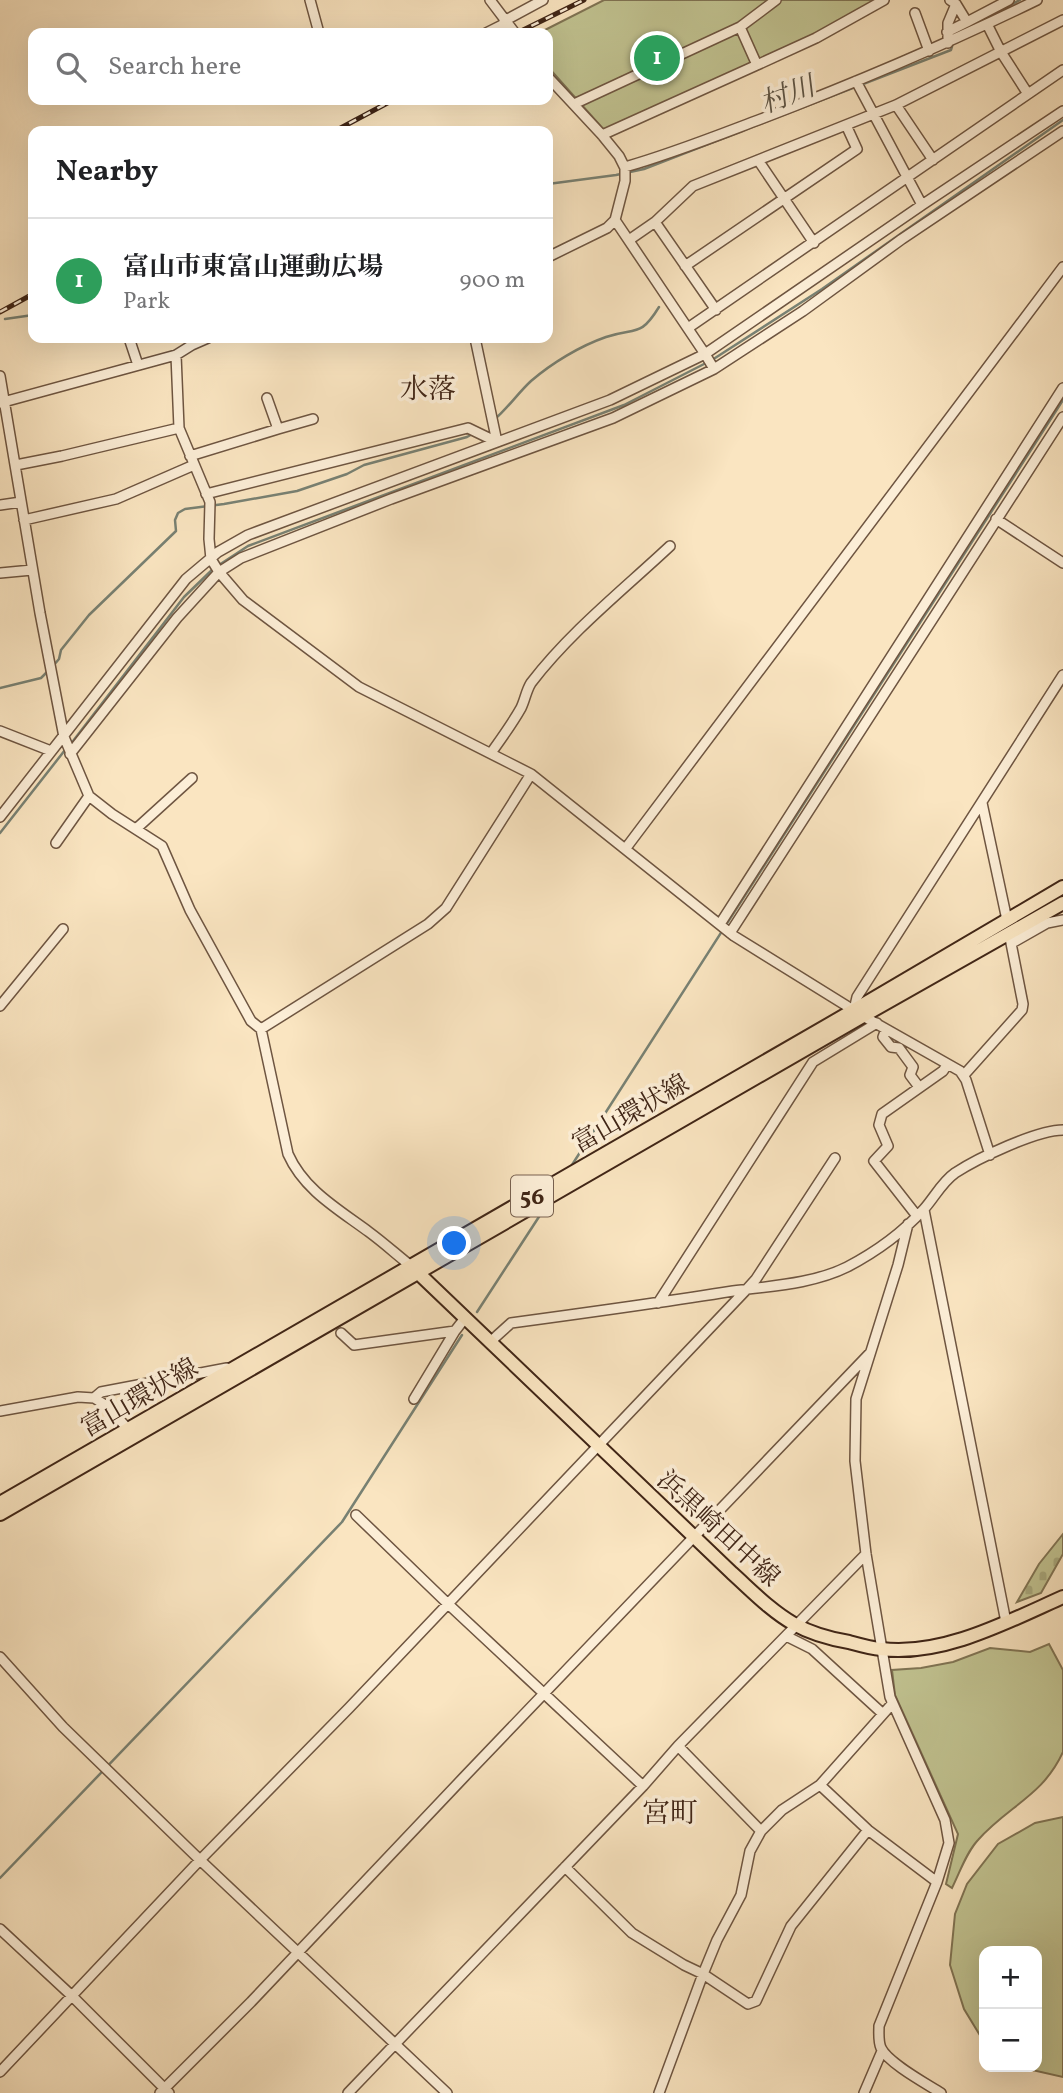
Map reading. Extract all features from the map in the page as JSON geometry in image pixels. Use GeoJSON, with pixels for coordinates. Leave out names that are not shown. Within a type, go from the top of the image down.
{"type":"FeatureCollection","features":[{"type":"Feature","properties":{"kind":"main road","name":"富山環状線"},"geometry":{"type":"LineString","coordinates":[[1009,932],[1063,887]]}},
{"type":"Feature","properties":{"kind":"main road","name":"富山環状線"},"geometry":{"type":"LineString","coordinates":[[0,1514],[859,1013],[1063,902]]}},
{"type":"Feature","properties":{"kind":"main road","name":"富山環状線"},"geometry":{"type":"LineString","coordinates":[[0,1503],[236,1366],[415,1270]]}},
{"type":"Feature","properties":{"kind":"main road","name":"浜黒崎田中線"},"geometry":{"type":"LineString","coordinates":[[415,1270],[694,1537],[773,1610],[796,1625],[837,1640],[882,1649],[903,1649],[945,1644],[984,1632],[1063,1597]]}},
{"type":"Feature","properties":{"kind":"street"},"geometry":{"type":"LineString","coordinates":[[310,0],[318,28]]}},
{"type":"Feature","properties":{"kind":"street"},"geometry":{"type":"LineString","coordinates":[[490,0],[510,28]]}},
{"type":"Feature","properties":{"kind":"street"},"geometry":{"type":"LineString","coordinates":[[495,28],[543,0]]}},
{"type":"Feature","properties":{"kind":"street"},"geometry":{"type":"LineString","coordinates":[[574,104],[740,27],[776,0]]}},
{"type":"Feature","properties":{"kind":"street"},"geometry":{"type":"LineString","coordinates":[[602,135],[816,38],[884,0]]}},
{"type":"Feature","properties":{"kind":"street"},"geometry":{"type":"LineString","coordinates":[[947,32],[1009,0]]}},
{"type":"Feature","properties":{"kind":"street"},"geometry":{"type":"LineString","coordinates":[[625,167],[666,155],[856,81],[948,43],[1037,0]]}},
{"type":"Feature","properties":{"kind":"street"},"geometry":{"type":"LineString","coordinates":[[953,2],[967,22]]}},
{"type":"Feature","properties":{"kind":"street"},"geometry":{"type":"LineString","coordinates":[[948,43],[947,32],[953,2]]}},
{"type":"Feature","properties":{"kind":"street"},"geometry":{"type":"LineString","coordinates":[[915,13],[929,51]]}},
{"type":"Feature","properties":{"kind":"street"},"geometry":{"type":"LineString","coordinates":[[629,240],[655,222],[693,186],[895,105],[1063,20]]}},
{"type":"Feature","properties":{"kind":"street"},"geometry":{"type":"LineString","coordinates":[[988,24],[1001,52],[1028,94]]}},
{"type":"Feature","properties":{"kind":"street"},"geometry":{"type":"LineString","coordinates":[[740,27],[757,65]]}},
{"type":"Feature","properties":{"kind":"street"},"geometry":{"type":"LineString","coordinates":[[688,328],[1063,70]]}},
{"type":"Feature","properties":{"kind":"street"},"geometry":{"type":"LineString","coordinates":[[856,81],[922,205]]}},
{"type":"Feature","properties":{"kind":"street"},"geometry":{"type":"LineString","coordinates":[[553,82],[620,156],[625,167],[625,179],[615,220],[607,228],[553,255]]}},
{"type":"Feature","properties":{"kind":"street"},"geometry":{"type":"LineString","coordinates":[[895,105],[933,160]]}},
{"type":"Feature","properties":{"kind":"street"},"geometry":{"type":"LineString","coordinates":[[0,817],[186,579],[218,552],[248,535],[610,400],[705,354],[1063,111]]}},
{"type":"Feature","properties":{"kind":"street"},"geometry":{"type":"LineString","coordinates":[[685,266],[857,149],[846,125]]}},
{"type":"Feature","properties":{"kind":"street"},"geometry":{"type":"LineString","coordinates":[[70,754],[177,618],[219,572],[241,558],[613,418],[714,369],[1063,131]]}},
{"type":"Feature","properties":{"kind":"street"},"geometry":{"type":"LineString","coordinates":[[758,160],[814,243]]}},
{"type":"Feature","properties":{"kind":"street"},"geometry":{"type":"LineString","coordinates":[[615,220],[714,369]]}},
{"type":"Feature","properties":{"kind":"street"},"geometry":{"type":"LineString","coordinates":[[655,222],[716,310]]}},
{"type":"Feature","properties":{"kind":"street"},"geometry":{"type":"LineString","coordinates":[[626,848],[1063,267]]}},
{"type":"Feature","properties":{"kind":"street"},"geometry":{"type":"LineString","coordinates":[[131,343],[138,365]]}},
{"type":"Feature","properties":{"kind":"street"},"geometry":{"type":"LineString","coordinates":[[2,402],[176,355],[189,343]]}},
{"type":"Feature","properties":{"kind":"street"},"geometry":{"type":"LineString","coordinates":[[476,343],[497,442]]}},
{"type":"Feature","properties":{"kind":"street"},"geometry":{"type":"LineString","coordinates":[[176,355],[179,428],[209,502],[211,559],[243,600],[359,687],[531,775],[730,933],[964,1075],[990,1155]]}},
{"type":"Feature","properties":{"kind":"street"},"geometry":{"type":"LineString","coordinates":[[0,376],[2,402],[16,465],[32,570],[64,737],[89,796],[162,846],[190,910],[251,1021],[261,1029],[288,1154],[301,1178],[318,1195],[415,1270]]}},
{"type":"Feature","properties":{"kind":"street"},"geometry":{"type":"LineString","coordinates":[[720,924],[1063,388]]}},
{"type":"Feature","properties":{"kind":"street"},"geometry":{"type":"LineString","coordinates":[[267,398],[278,429]]}},
{"type":"Feature","properties":{"kind":"street"},"geometry":{"type":"LineString","coordinates":[[730,933],[1063,416]]}},
{"type":"Feature","properties":{"kind":"street"},"geometry":{"type":"LineString","coordinates":[[24,520],[116,499],[192,461],[313,419]]}},
{"type":"Feature","properties":{"kind":"street"},"geometry":{"type":"LineString","coordinates":[[16,465],[62,457],[179,428]]}},
{"type":"Feature","properties":{"kind":"street"},"geometry":{"type":"LineString","coordinates":[[206,494],[468,428],[497,442]]}},
{"type":"Feature","properties":{"kind":"street"},"geometry":{"type":"LineString","coordinates":[[0,505],[21,502]]}},
{"type":"Feature","properties":{"kind":"street"},"geometry":{"type":"LineString","coordinates":[[996,519],[1063,563]]}},
{"type":"Feature","properties":{"kind":"street"},"geometry":{"type":"LineString","coordinates":[[491,754],[523,704],[528,687],[556,653],[610,599],[670,546]]}},
{"type":"Feature","properties":{"kind":"street"},"geometry":{"type":"LineString","coordinates":[[0,573],[32,570]]}},
{"type":"Feature","properties":{"kind":"street"},"geometry":{"type":"LineString","coordinates":[[906,634],[918,642]]}},
{"type":"Feature","properties":{"kind":"street"},"geometry":{"type":"LineString","coordinates":[[859,1013],[857,997],[1063,675]]}},
{"type":"Feature","properties":{"kind":"street"},"geometry":{"type":"LineString","coordinates":[[0,731],[51,751]]}},
{"type":"Feature","properties":{"kind":"street"},"geometry":{"type":"LineString","coordinates":[[261,1029],[428,924],[446,908],[531,775]]}},
{"type":"Feature","properties":{"kind":"street"},"geometry":{"type":"LineString","coordinates":[[137,828],[192,778]]}},
{"type":"Feature","properties":{"kind":"street"},"geometry":{"type":"LineString","coordinates":[[56,843],[89,796]]}},
{"type":"Feature","properties":{"kind":"street"},"geometry":{"type":"LineString","coordinates":[[964,1075],[1022,1010],[1023,1004],[982,803]]}},
{"type":"Feature","properties":{"kind":"street"},"geometry":{"type":"LineString","coordinates":[[1009,932],[1063,920]]}},
{"type":"Feature","properties":{"kind":"street"},"geometry":{"type":"LineString","coordinates":[[0,1006],[63,929]]}},
{"type":"Feature","properties":{"kind":"street"},"geometry":{"type":"LineString","coordinates":[[658,1303],[813,1062],[877,1023]]}},
{"type":"Feature","properties":{"kind":"street"},"geometry":{"type":"LineString","coordinates":[[886,1030],[883,1037],[891,1047],[899,1048],[913,1067],[911,1075],[919,1087]]}},
{"type":"Feature","properties":{"kind":"street"},"geometry":{"type":"LineString","coordinates":[[947,1065],[943,1071],[882,1115],[879,1125],[888,1146],[874,1161],[920,1213],[1006,1622]]}},
{"type":"Feature","properties":{"kind":"street"},"geometry":{"type":"LineString","coordinates":[[490,1342],[511,1323],[808,1280],[846,1267],[908,1224],[954,1174],[990,1155],[1050,1130],[1063,1130]]}},
{"type":"Feature","properties":{"kind":"street"},"geometry":{"type":"LineString","coordinates":[[0,2072],[747,1289],[835,1158]]}},
{"type":"Feature","properties":{"kind":"street"},"geometry":{"type":"LineString","coordinates":[[864,2093],[881,2050],[878,2026],[937,1882],[949,1843],[945,1820],[890,1697],[866,1554],[855,1461],[856,1399],[908,1224]]}},
{"type":"Feature","properties":{"kind":"street"},"geometry":{"type":"LineString","coordinates":[[414,1399],[464,1318]]}},
{"type":"Feature","properties":{"kind":"street"},"geometry":{"type":"LineString","coordinates":[[341,1333],[354,1345],[455,1331]]}},
{"type":"Feature","properties":{"kind":"street"},"geometry":{"type":"LineString","coordinates":[[0,1929],[72,1996],[165,2091],[870,1353]]}},
{"type":"Feature","properties":{"kind":"street"},"geometry":{"type":"LineString","coordinates":[[94,1398],[100,1392],[236,1366]]}},
{"type":"Feature","properties":{"kind":"street"},"geometry":{"type":"LineString","coordinates":[[0,1411],[78,1396],[94,1398],[107,1405],[128,1429]]}},
{"type":"Feature","properties":{"kind":"street"},"geometry":{"type":"LineString","coordinates":[[356,1515],[447,1604],[643,1786]]}},
{"type":"Feature","properties":{"kind":"street"},"geometry":{"type":"LineString","coordinates":[[348,2093],[643,1786],[678,1746],[866,1554]]}},
{"type":"Feature","properties":{"kind":"street"},"geometry":{"type":"LineString","coordinates":[[786,1636],[812,1649],[883,1714]]}},
{"type":"Feature","properties":{"kind":"street"},"geometry":{"type":"LineString","coordinates":[[0,1657],[63,1727],[447,2093]]}},
{"type":"Feature","properties":{"kind":"street"},"geometry":{"type":"LineString","coordinates":[[659,2093],[717,1940],[741,1895],[750,1851],[761,1831],[782,1810],[820,1785],[892,1704]]}},
{"type":"Feature","properties":{"kind":"street"},"geometry":{"type":"LineString","coordinates":[[678,1746],[761,1831]]}},
{"type":"Feature","properties":{"kind":"street"},"geometry":{"type":"LineString","coordinates":[[820,1785],[869,1830],[937,1882]]}},
{"type":"Feature","properties":{"kind":"street"},"geometry":{"type":"LineString","coordinates":[[565,1867],[632,1933],[748,2004],[756,2001],[792,1926],[869,1830]]}},
{"type":"Feature","properties":{"kind":"street"},"geometry":{"type":"LineString","coordinates":[[881,2050],[941,2093]]}},
{"type":"Feature","properties":{"kind":"green space"},"geometry":{"type":"Polygon","coordinates":[[[604,0],[877,0],[813,37],[605,131],[553,73],[553,28],[549,28],[604,0]]]}},
{"type":"Feature","properties":{"kind":"green space"},"geometry":{"type":"Polygon","coordinates":[[[1063,1534],[1063,1554],[1041,1593],[1017,1602],[1039,1564],[1063,1534]]]}},
{"type":"Feature","properties":{"kind":"green space"},"geometry":{"type":"Polygon","coordinates":[[[1049,1644],[1063,1670],[1063,1752],[1046,1780],[989,1828],[974,1845],[952,1888],[946,1884],[958,1834],[895,1695],[892,1670],[953,1662],[990,1648],[1030,1652],[1049,1644]]]}},
{"type":"Feature","properties":{"kind":"green space"},"geometry":{"type":"Polygon","coordinates":[[[1063,1817],[1063,2077],[1041,2072],[1042,1946],[979,1946],[979,2034],[964,2009],[950,1965],[955,1914],[967,1884],[998,1844],[1035,1823],[1063,1817]]]}},
{"type":"Feature","properties":{"kind":"waterway","name":"村川"},"geometry":{"type":"LineString","coordinates":[[956,33],[1020,0]]}},
{"type":"Feature","properties":{"kind":"waterway","name":"村川"},"geometry":{"type":"LineString","coordinates":[[553,183],[644,169],[951,50],[953,43]]}},
{"type":"Feature","properties":{"kind":"waterway"},"geometry":{"type":"LineString","coordinates":[[712,360],[822,289],[1063,120]]}},
{"type":"Feature","properties":{"kind":"waterway"},"geometry":{"type":"LineString","coordinates":[[494,420],[531,381],[548,368],[596,341],[637,330],[647,323],[659,307]]}},
{"type":"Feature","properties":{"kind":"waterway","name":"村川"},"geometry":{"type":"LineString","coordinates":[[5,319],[28,316]]}},
{"type":"Feature","properties":{"kind":"waterway"},"geometry":{"type":"LineString","coordinates":[[219,565],[248,546],[624,405],[706,363]]}},
{"type":"Feature","properties":{"kind":"waterway"},"geometry":{"type":"LineString","coordinates":[[570,1168],[1063,400]]}},
{"type":"Feature","properties":{"kind":"waterway"},"geometry":{"type":"LineString","coordinates":[[53,666],[59,659],[61,650],[89,615],[176,531],[175,520],[178,513],[185,509],[297,491],[347,474],[364,465],[474,433]]}},
{"type":"Feature","properties":{"kind":"waterway"},"geometry":{"type":"LineString","coordinates":[[70,745],[184,597],[213,569]]}},
{"type":"Feature","properties":{"kind":"waterway"},"geometry":{"type":"LineString","coordinates":[[0,688],[41,678],[48,671]]}},
{"type":"Feature","properties":{"kind":"waterway"},"geometry":{"type":"LineString","coordinates":[[0,833],[65,750]]}},
{"type":"Feature","properties":{"kind":"waterway"},"geometry":{"type":"LineString","coordinates":[[477,1312],[546,1206]]}},
{"type":"Feature","properties":{"kind":"waterway"},"geometry":{"type":"LineString","coordinates":[[0,1878],[342,1522],[462,1335]]}},
{"type":"Feature","properties":{"kind":"railway"},"geometry":{"type":"LineString","coordinates":[[527,28],[584,0]]}},
{"type":"Feature","properties":{"kind":"railway"},"geometry":{"type":"LineString","coordinates":[[344,126],[384,105]]}},
{"type":"Feature","properties":{"kind":"railway"},"geometry":{"type":"LineString","coordinates":[[0,312],[28,297]]}},
{"type":"Feature","properties":{"kind":"place","name":"富山市東富山運動広場"},"geometry":{"type":"Point","coordinates":[657,58]}},
{"type":"Feature","properties":{"kind":"district","name":"水落"},"geometry":{"type":"Point","coordinates":[428,388]}},
{"type":"Feature","properties":{"kind":"district","name":"宮町"},"geometry":{"type":"Point","coordinates":[670,1812]}}]}
